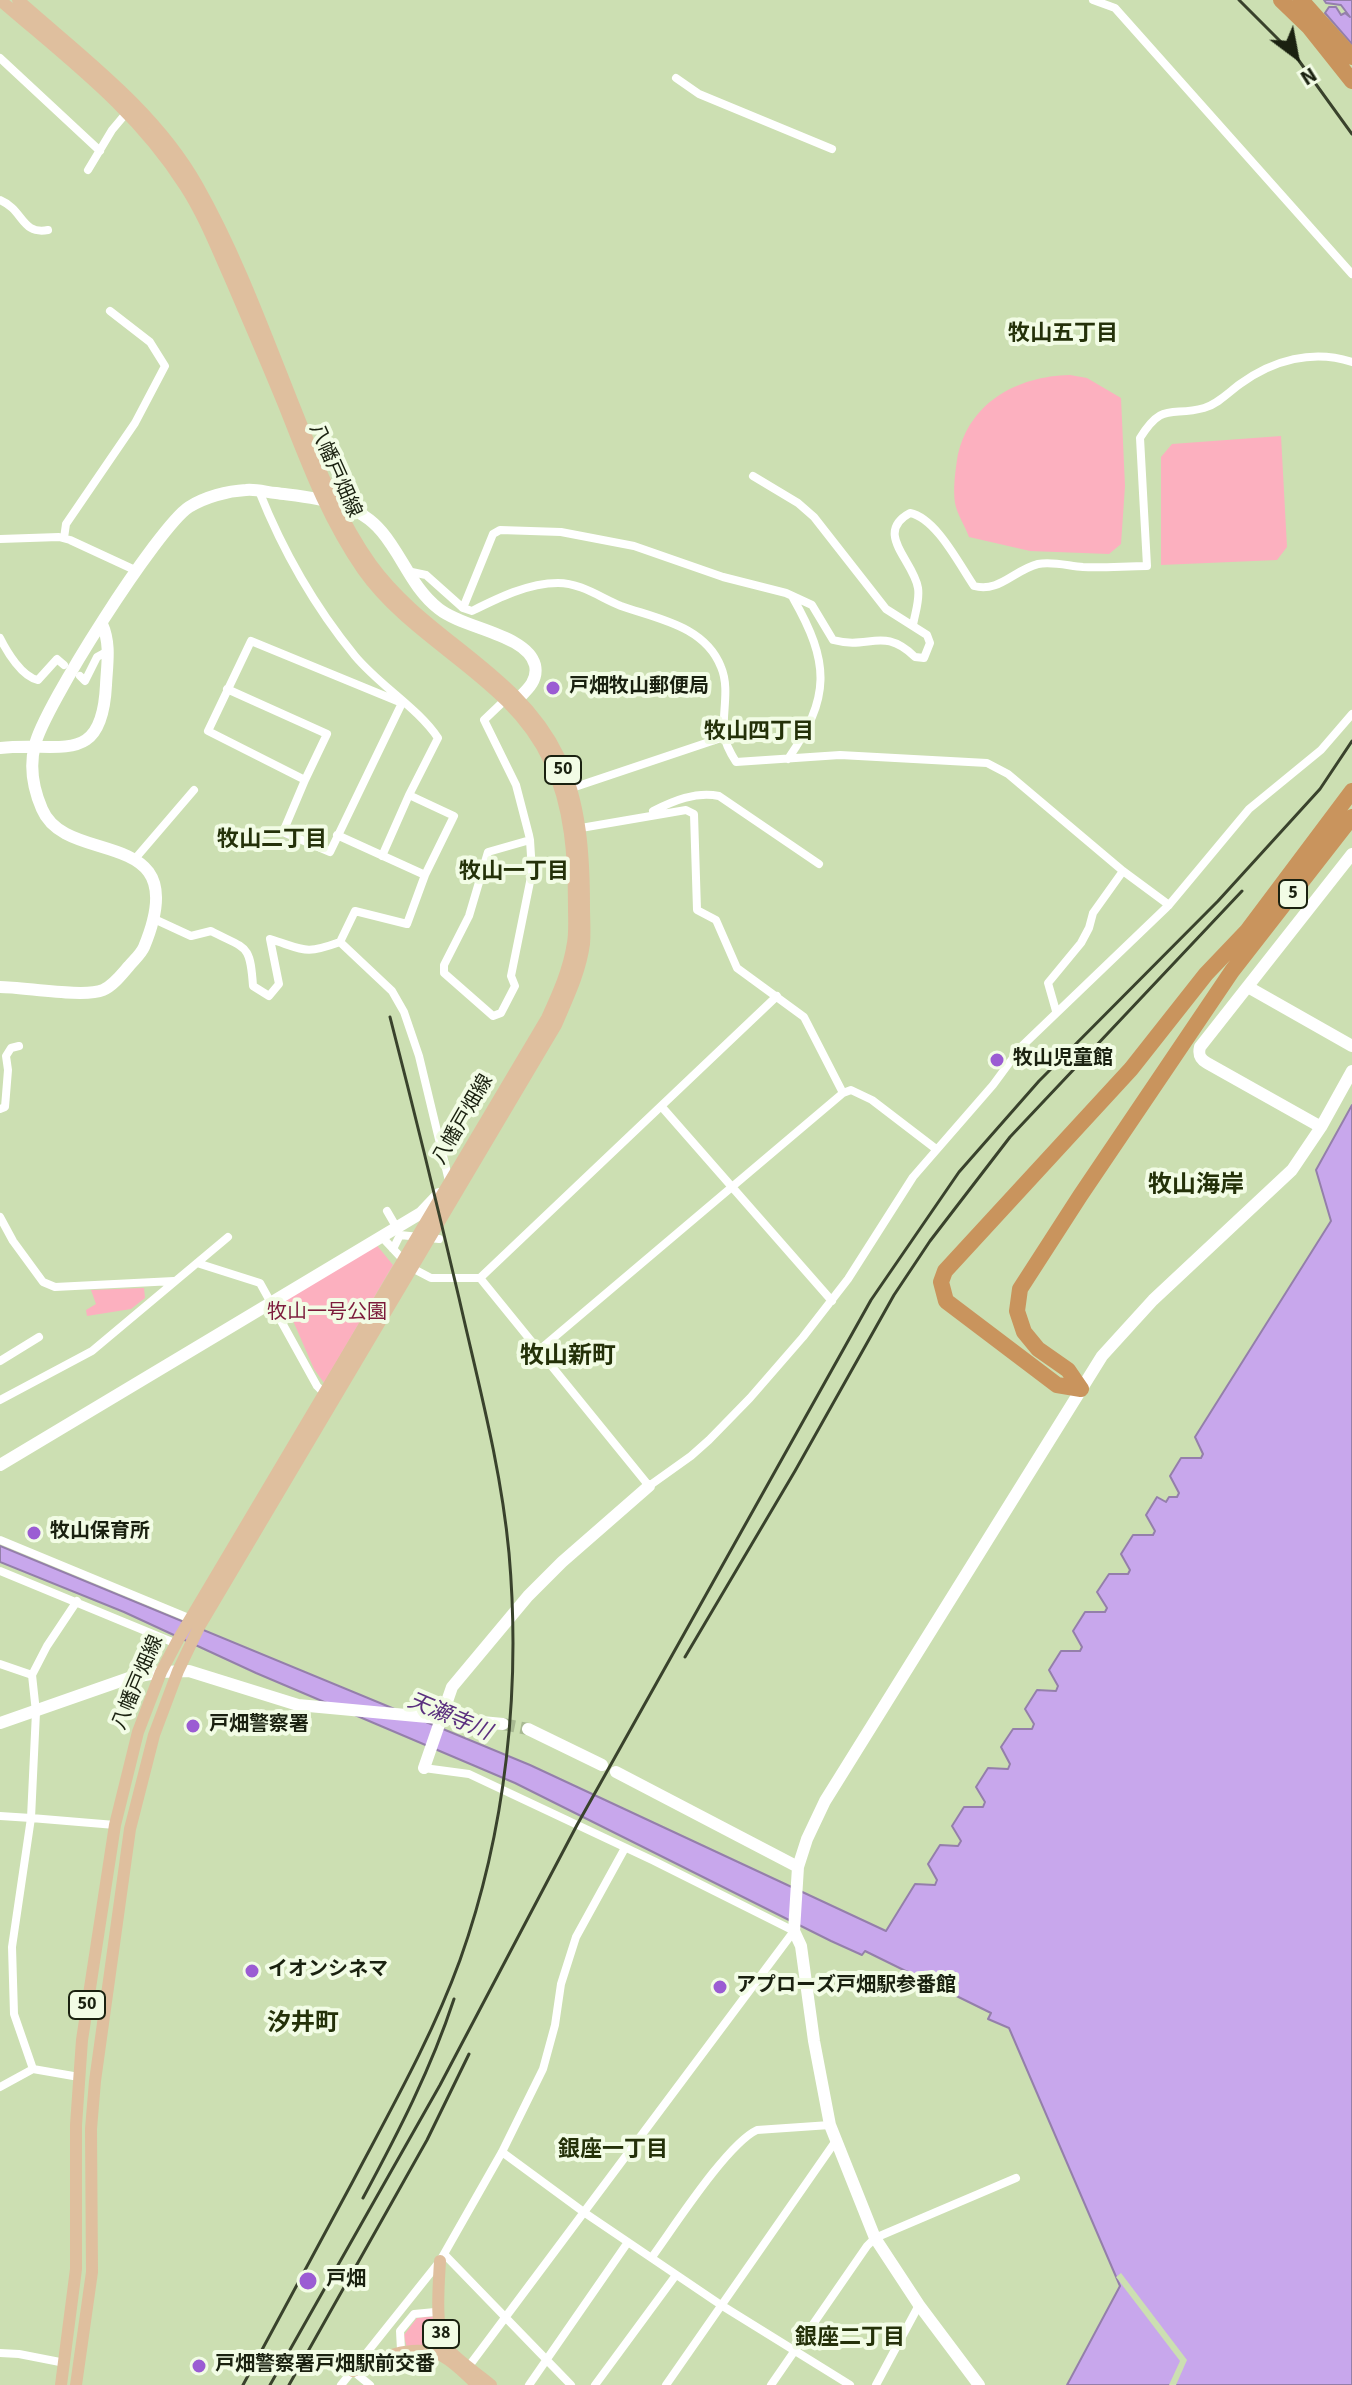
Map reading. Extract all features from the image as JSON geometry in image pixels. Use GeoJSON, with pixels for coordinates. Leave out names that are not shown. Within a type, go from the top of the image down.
{"type":"FeatureCollection","features":[{"type":"Feature","properties":{"kind":"highway"},"geometry":{"type":"LineString","coordinates":[[1281,0],[1309,27],[1352,81]]}},
{"type":"Feature","properties":{"kind":"highway"},"geometry":{"type":"LineString","coordinates":[[1301,0],[1352,57]]}},
{"type":"Feature","properties":{"kind":"highway","name":"5"},"geometry":{"type":"LineString","coordinates":[[1081,1389],[1057,1385],[946,1301],[941,1282],[951,1263],[1131,1069],[1206,974],[1247,931],[1352,791]]}},
{"type":"Feature","properties":{"kind":"highway","name":"5"},"geometry":{"type":"LineString","coordinates":[[1081,1389],[1068,1370],[1038,1349],[1024,1332],[1017,1311],[1020,1289],[1232,971],[1352,817]]}},
{"type":"Feature","properties":{"kind":"main road","name":"八幡戸畑線"},"geometry":{"type":"LineString","coordinates":[[0,0],[128,111],[155,142],[187,189],[215,244],[329,517],[365,573],[429,639],[512,701]]}},
{"type":"Feature","properties":{"kind":"main road","name":"八幡戸畑線"},"geometry":{"type":"LineString","coordinates":[[18,0],[134,103],[168,140],[197,185],[231,254],[338,512],[372,566],[435,631],[505,684],[565,791],[584,871],[584,944],[572,989],[548,1038],[325,1394],[182,1642],[161,1672],[138,1732],[115,1825],[82,2040],[76,2125],[76,2269],[61,2385]]}},
{"type":"Feature","properties":{"kind":"main road","name":"八幡戸畑線"},"geometry":{"type":"LineString","coordinates":[[193,1622],[547,1018],[563,984],[574,941],[575,829]]}},
{"type":"Feature","properties":{"kind":"main road","name":"八幡戸畑線"},"geometry":{"type":"LineString","coordinates":[[76,2385],[92,2272],[91,2129],[99,2043],[130,1829],[154,1735],[178,1671],[182,1642]]}},
{"type":"Feature","properties":{"kind":"main road","name":"38"},"geometry":{"type":"LineString","coordinates":[[442,2258],[438,2286],[441,2335],[447,2348],[491,2385]]}},
{"type":"Feature","properties":{"kind":"main road","name":"38"},"geometry":{"type":"LineString","coordinates":[[426,2351],[437,2345],[441,2335]]}},
{"type":"Feature","properties":{"kind":"main road","name":"38"},"geometry":{"type":"LineString","coordinates":[[353,2371],[387,2354],[426,2351],[440,2354],[474,2384]]}},
{"type":"Feature","properties":{"kind":"street"},"geometry":{"type":"LineString","coordinates":[[1093,0],[1117,4],[1352,274]]}},
{"type":"Feature","properties":{"kind":"street"},"geometry":{"type":"LineString","coordinates":[[0,58],[100,151]]}},
{"type":"Feature","properties":{"kind":"street"},"geometry":{"type":"LineString","coordinates":[[676,78],[699,94],[832,149]]}},
{"type":"Feature","properties":{"kind":"street"},"geometry":{"type":"LineString","coordinates":[[88,170],[112,130],[128,111]]}},
{"type":"Feature","properties":{"kind":"street"},"geometry":{"type":"LineString","coordinates":[[0,200],[18,212],[31,229],[37,232],[48,230]]}},
{"type":"Feature","properties":{"kind":"street"},"geometry":{"type":"LineString","coordinates":[[64,538],[66,524],[135,423],[165,366],[150,342],[110,311]]}},
{"type":"Feature","properties":{"kind":"street"},"geometry":{"type":"LineString","coordinates":[[913,625],[919,596],[918,584],[895,539],[894,528],[900,518],[910,513],[920,515],[930,523],[974,586],[983,588],[993,587],[1026,568],[1042,563],[1086,567],[1147,566],[1140,438],[1158,416],[1174,410],[1203,409],[1256,374],[1289,360],[1323,356],[1352,362]]}},
{"type":"Feature","properties":{"kind":"street"},"geometry":{"type":"LineString","coordinates":[[463,608],[493,534],[500,530],[561,532],[634,546],[793,597],[812,605],[833,640],[849,644],[886,640],[902,645],[915,657],[924,658],[930,643],[927,635],[886,609],[814,517],[798,503],[753,476]]}},
{"type":"Feature","properties":{"kind":"street"},"geometry":{"type":"LineString","coordinates":[[0,987],[87,993],[103,990],[117,980],[142,951],[152,918],[155,886],[150,874],[122,851],[53,828],[43,811],[31,777],[34,746],[48,710],[137,571],[171,524],[188,508],[218,494],[248,489],[316,497],[339,504],[380,530],[420,592],[441,611],[472,627],[508,637],[525,648],[535,664],[534,680],[512,701],[484,720],[516,785],[530,840],[532,872],[511,976],[515,986],[501,1013],[493,1016],[444,973],[444,965],[469,916],[488,852],[530,840]]}},
{"type":"Feature","properties":{"kind":"street"},"geometry":{"type":"LineString","coordinates":[[259,491],[273,526],[312,596],[356,657],[402,703],[426,720],[438,738],[382,856]]}},
{"type":"Feature","properties":{"kind":"street"},"geometry":{"type":"LineString","coordinates":[[0,539],[64,538],[137,571]]}},
{"type":"Feature","properties":{"kind":"street"},"geometry":{"type":"LineString","coordinates":[[406,571],[426,575],[463,608],[472,611],[511,592],[558,583],[576,586],[620,605],[665,618],[708,646],[722,668],[724,737],[736,762],[840,755],[987,763],[1008,774],[1123,871],[1169,905]]}},
{"type":"Feature","properties":{"kind":"street"},"geometry":{"type":"LineString","coordinates":[[788,759],[808,730],[822,685],[815,642],[793,597]]}},
{"type":"Feature","properties":{"kind":"street"},"geometry":{"type":"LineString","coordinates":[[0,748],[71,746],[84,743],[94,736],[106,696],[109,642],[102,624]]}},
{"type":"Feature","properties":{"kind":"street"},"geometry":{"type":"LineString","coordinates":[[0,638],[4,649],[31,678],[38,680],[57,659],[64,665]]}},
{"type":"Feature","properties":{"kind":"street"},"geometry":{"type":"LineString","coordinates":[[305,780],[208,731],[251,641],[402,703]]}},
{"type":"Feature","properties":{"kind":"street"},"geometry":{"type":"LineString","coordinates":[[80,676],[85,681],[97,657],[108,651]]}},
{"type":"Feature","properties":{"kind":"street"},"geometry":{"type":"LineString","coordinates":[[227,689],[327,734],[283,832],[330,852],[402,703]]}},
{"type":"Feature","properties":{"kind":"street"},"geometry":{"type":"LineString","coordinates":[[794,1931],[469,1774],[424,1768],[452,1687],[528,1596],[562,1562],[649,1486],[691,1456],[750,1398],[832,1301],[913,1177],[993,1085],[1021,1047],[1169,905],[1249,809],[1321,750],[1352,714]]}},
{"type":"Feature","properties":{"kind":"street"},"geometry":{"type":"LineString","coordinates":[[565,791],[724,737]]}},
{"type":"Feature","properties":{"kind":"street"},"geometry":{"type":"LineString","coordinates":[[134,860],[194,790]]}},
{"type":"Feature","properties":{"kind":"street"},"geometry":{"type":"LineString","coordinates":[[645,815],[671,802],[706,793],[719,796],[819,864]]}},
{"type":"Feature","properties":{"kind":"street"},"geometry":{"type":"LineString","coordinates":[[152,918],[191,936],[211,931],[247,949],[251,956],[253,986],[269,996],[279,984],[270,939],[309,951],[340,942],[355,911],[407,924],[425,875],[454,816],[409,795]]}},
{"type":"Feature","properties":{"kind":"street"},"geometry":{"type":"LineString","coordinates":[[575,829],[645,815],[686,810],[694,814],[697,910],[716,920],[737,968],[804,1017],[843,1093]]}},
{"type":"Feature","properties":{"kind":"street"},"geometry":{"type":"LineString","coordinates":[[337,835],[425,875]]}},
{"type":"Feature","properties":{"kind":"street"},"geometry":{"type":"LineString","coordinates":[[1321,1127],[1201,1059],[1199,1054],[1200,1047],[1352,854]]}},
{"type":"Feature","properties":{"kind":"street"},"geometry":{"type":"LineString","coordinates":[[1056,1011],[1048,983],[1081,943],[1098,904],[1123,871]]}},
{"type":"Feature","properties":{"kind":"street"},"geometry":{"type":"LineString","coordinates":[[0,1465],[421,1213],[450,1183],[419,1056],[404,1012],[392,991],[340,942]]}},
{"type":"Feature","properties":{"kind":"street"},"geometry":{"type":"LineString","coordinates":[[18,1001],[19,987]]}},
{"type":"Feature","properties":{"kind":"street"},"geometry":{"type":"LineString","coordinates":[[1248,987],[1352,1046]]}},
{"type":"Feature","properties":{"kind":"street"},"geometry":{"type":"LineString","coordinates":[[381,1236],[406,1263],[431,1278],[480,1278],[777,996]]}},
{"type":"Feature","properties":{"kind":"street"},"geometry":{"type":"LineString","coordinates":[[0,1109],[5,1107],[3,1060],[11,1048],[19,1046]]}},
{"type":"Feature","properties":{"kind":"street"},"geometry":{"type":"LineString","coordinates":[[979,2385],[919,2305],[875,2238],[835,2142],[814,2041],[801,1946],[794,1931],[798,1867],[825,1801],[1102,1356],[1126,1328],[1292,1170],[1321,1127],[1352,1071]]}},
{"type":"Feature","properties":{"kind":"street"},"geometry":{"type":"LineString","coordinates":[[538,1351],[843,1093],[851,1090],[872,1100],[936,1149]]}},
{"type":"Feature","properties":{"kind":"street"},"geometry":{"type":"LineString","coordinates":[[661,1106],[832,1301]]}},
{"type":"Feature","properties":{"kind":"street"},"geometry":{"type":"LineString","coordinates":[[387,1211],[400,1235]]}},
{"type":"Feature","properties":{"kind":"street"},"geometry":{"type":"LineString","coordinates":[[0,1217],[43,1282],[55,1287],[174,1281]]}},
{"type":"Feature","properties":{"kind":"street"},"geometry":{"type":"LineString","coordinates":[[400,1235],[439,1239]]}},
{"type":"Feature","properties":{"kind":"street"},"geometry":{"type":"LineString","coordinates":[[393,1249],[400,1235]]}},
{"type":"Feature","properties":{"kind":"street"},"geometry":{"type":"LineString","coordinates":[[0,1400],[92,1351],[228,1237]]}},
{"type":"Feature","properties":{"kind":"street"},"geometry":{"type":"LineString","coordinates":[[197,1263],[260,1283],[317,1386],[325,1394]]}},
{"type":"Feature","properties":{"kind":"street"},"geometry":{"type":"LineString","coordinates":[[480,1278],[649,1486]]}},
{"type":"Feature","properties":{"kind":"street"},"geometry":{"type":"LineString","coordinates":[[0,1361],[39,1337]]}},
{"type":"Feature","properties":{"kind":"street"},"geometry":{"type":"LineString","coordinates":[[0,1540],[193,1622]]}},
{"type":"Feature","properties":{"kind":"street"},"geometry":{"type":"LineString","coordinates":[[0,1571],[182,1642]]}},
{"type":"Feature","properties":{"kind":"street"},"geometry":{"type":"LineString","coordinates":[[33,2069],[14,2014],[12,1947],[31,1818],[36,1712],[32,1675],[77,1601]]}},
{"type":"Feature","properties":{"kind":"street"},"geometry":{"type":"LineString","coordinates":[[0,1664],[32,1675]]}},
{"type":"Feature","properties":{"kind":"street"},"geometry":{"type":"LineString","coordinates":[[0,1723],[129,1678],[178,1671],[201,1672],[280,1701],[440,1721],[503,1724]]}},
{"type":"Feature","properties":{"kind":"street"},"geometry":{"type":"LineString","coordinates":[[528,1729],[602,1765]]}},
{"type":"Feature","properties":{"kind":"street"},"geometry":{"type":"LineString","coordinates":[[616,1772],[798,1867]]}},
{"type":"Feature","properties":{"kind":"street"},"geometry":{"type":"LineString","coordinates":[[0,1816],[115,1825]]}},
{"type":"Feature","properties":{"kind":"street"},"geometry":{"type":"LineString","coordinates":[[341,2385],[442,2258],[502,2152],[543,2069],[555,2025],[561,1984],[576,1937],[625,1848]]}},
{"type":"Feature","properties":{"kind":"street"},"geometry":{"type":"LineString","coordinates":[[469,2366],[794,1931]]}},
{"type":"Feature","properties":{"kind":"street"},"geometry":{"type":"LineString","coordinates":[[0,2087],[33,2069],[79,2077]]}},
{"type":"Feature","properties":{"kind":"street"},"geometry":{"type":"LineString","coordinates":[[652,2257],[723,2161],[747,2134],[757,2130],[830,2125]]}},
{"type":"Feature","properties":{"kind":"street"},"geometry":{"type":"LineString","coordinates":[[666,2385],[835,2142]]}},
{"type":"Feature","properties":{"kind":"street"},"geometry":{"type":"LineString","coordinates":[[502,2152],[676,2275],[850,2385]]}},
{"type":"Feature","properties":{"kind":"street"},"geometry":{"type":"LineString","coordinates":[[771,2385],[875,2238],[1016,2178]]}},
{"type":"Feature","properties":{"kind":"street"},"geometry":{"type":"LineString","coordinates":[[529,2385],[628,2242]]}},
{"type":"Feature","properties":{"kind":"street"},"geometry":{"type":"LineString","coordinates":[[442,2258],[571,2385]]}},
{"type":"Feature","properties":{"kind":"street"},"geometry":{"type":"LineString","coordinates":[[595,2385],[676,2275]]}},
{"type":"Feature","properties":{"kind":"street"},"geometry":{"type":"LineString","coordinates":[[876,2385],[919,2305]]}},
{"type":"Feature","properties":{"kind":"street"},"geometry":{"type":"LineString","coordinates":[[401,2350],[400,2331],[405,2319],[414,2314],[435,2312]]}},
{"type":"Feature","properties":{"kind":"street"},"geometry":{"type":"LineString","coordinates":[[0,2353],[65,2363]]}},
{"type":"Feature","properties":{"kind":"street"},"geometry":{"type":"LineString","coordinates":[[353,2371],[370,2385]]}},
{"type":"Feature","properties":{"kind":"green space"},"geometry":{"type":"Polygon","coordinates":[[[1070,375],[1087,378],[1121,398],[1125,486],[1121,544],[1109,554],[1030,551],[969,537],[956,507],[954,487],[957,460],[971,423],[997,396],[1014,387],[1070,375]]]}},
{"type":"Feature","properties":{"kind":"green space"},"geometry":{"type":"Polygon","coordinates":[[[1281,436],[1287,547],[1277,560],[1161,565],[1161,457],[1172,444],[1281,436]]]}},
{"type":"Feature","properties":{"kind":"green space","name":"牧山一号公園"},"geometry":{"type":"Polygon","coordinates":[[[375,1243],[393,1265],[324,1383],[314,1369],[284,1300],[375,1243]]]}},
{"type":"Feature","properties":{"kind":"green space"},"geometry":{"type":"Polygon","coordinates":[[[144,1288],[145,1298],[131,1309],[87,1316],[86,1310],[96,1304],[91,1290],[144,1288]]]}},
{"type":"Feature","properties":{"kind":"green space"},"geometry":{"type":"Polygon","coordinates":[[[437,2316],[436,2339],[427,2347],[407,2350],[404,2335],[417,2318],[437,2316]]]}},
{"type":"Feature","properties":{"kind":"shaded area"},"geometry":{"type":"Polygon","coordinates":[[[1324,0],[1352,0],[1352,44],[1325,13],[1329,7],[1336,7],[1341,15],[1345,13],[1350,17],[1341,5],[1324,0]]]}},
{"type":"Feature","properties":{"kind":"shaded area"},"geometry":{"type":"Polygon","coordinates":[[[1352,1105],[1352,2385],[1067,2385],[1120,2286],[1009,2028],[988,2019],[991,2013],[865,1951],[862,1955],[831,1941],[515,1783],[256,1673],[124,1612],[0,1562],[0,1546],[530,1765],[886,1931],[915,1884],[935,1885],[937,1880],[928,1864],[940,1845],[958,1846],[961,1841],[952,1826],[964,1807],[983,1807],[985,1802],[976,1787],[988,1768],[1008,1769],[1010,1764],[1001,1747],[1013,1729],[1032,1729],[1034,1724],[1025,1709],[1037,1690],[1056,1691],[1058,1686],[1049,1670],[1061,1651],[1080,1651],[1082,1647],[1073,1631],[1085,1612],[1105,1612],[1107,1608],[1097,1592],[1109,1574],[1128,1574],[1130,1570],[1121,1554],[1133,1535],[1153,1535],[1155,1531],[1146,1515],[1157,1497],[1166,1502],[1169,1497],[1177,1497],[1179,1493],[1170,1476],[1181,1458],[1201,1458],[1203,1454],[1195,1437],[1331,1221],[1316,1170],[1352,1105]]]}},
{"type":"Feature","properties":{"kind":"pier"},"geometry":{"type":"Polygon","coordinates":[[[1121,2273],[1187,2360],[1176,2385],[1169,2385],[1180,2361],[1116,2277],[1121,2273]]]}},
{"type":"Feature","properties":{"kind":"tunnel"},"geometry":{"type":"LineString","coordinates":[[503,1724],[528,1729]]}},
{"type":"Feature","properties":{"kind":"railway"},"geometry":{"type":"LineString","coordinates":[[1239,0],[1297,58],[1352,134]]}},
{"type":"Feature","properties":{"kind":"railway"},"geometry":{"type":"LineString","coordinates":[[270,2385],[440,2085],[577,1825],[871,1300],[959,1172],[1039,1081],[1218,901],[1320,789],[1352,741]]}},
{"type":"Feature","properties":{"kind":"railway"},"geometry":{"type":"LineString","coordinates":[[685,1657],[894,1295],[930,1241],[1010,1137],[1242,891]]}},
{"type":"Feature","properties":{"kind":"railway"},"geometry":{"type":"LineString","coordinates":[[243,2385],[396,2100],[449,1989],[476,1911],[489,1861],[506,1759],[511,1708],[512,1604],[500,1489],[459,1298],[390,1017]]}},
{"type":"Feature","properties":{"kind":"railway"},"geometry":{"type":"LineString","coordinates":[[363,2198],[413,2100],[454,1999]]}},
{"type":"Feature","properties":{"kind":"railway"},"geometry":{"type":"LineString","coordinates":[[289,2385],[427,2140],[469,2054]]}},
{"type":"Feature","properties":{"kind":"place","name":"戸畑牧山郵便局"},"geometry":{"type":"Point","coordinates":[553,688]}},
{"type":"Feature","properties":{"kind":"place","name":"牧山児童館"},"geometry":{"type":"Point","coordinates":[997,1060]}},
{"type":"Feature","properties":{"kind":"place","name":"牧山保育所"},"geometry":{"type":"Point","coordinates":[34,1533]}},
{"type":"Feature","properties":{"kind":"place","name":"戸畑警察署"},"geometry":{"type":"Point","coordinates":[193,1726]}},
{"type":"Feature","properties":{"kind":"place","name":"イオンシネマ"},"geometry":{"type":"Point","coordinates":[252,1971]}},
{"type":"Feature","properties":{"kind":"place","name":"アプローズ戸畑駅参番館"},"geometry":{"type":"Point","coordinates":[720,1987]}},
{"type":"Feature","properties":{"kind":"place","name":"戸畑"},"geometry":{"type":"Point","coordinates":[308,2281]}},
{"type":"Feature","properties":{"kind":"place","name":"戸畑警察署戸畑駅前交番"},"geometry":{"type":"Point","coordinates":[199,2366]}},
{"type":"Feature","properties":{"kind":"district","name":"牧山五丁目"},"geometry":{"type":"Point","coordinates":[1063,335]}},
{"type":"Feature","properties":{"kind":"district","name":"牧山四丁目"},"geometry":{"type":"Point","coordinates":[759,733]}},
{"type":"Feature","properties":{"kind":"district","name":"牧山二丁目"},"geometry":{"type":"Point","coordinates":[272,841]}},
{"type":"Feature","properties":{"kind":"district","name":"牧山一丁目"},"geometry":{"type":"Point","coordinates":[514,873]}},
{"type":"Feature","properties":{"kind":"district","name":"牧山海岸"},"geometry":{"type":"Point","coordinates":[1196,1187]}},
{"type":"Feature","properties":{"kind":"district","name":"牧山新町"},"geometry":{"type":"Point","coordinates":[568,1358]}},
{"type":"Feature","properties":{"kind":"district","name":"汐井町"},"geometry":{"type":"Point","coordinates":[303,2025]}},
{"type":"Feature","properties":{"kind":"district","name":"銀座一丁目"},"geometry":{"type":"Point","coordinates":[613,2151]}},
{"type":"Feature","properties":{"kind":"district","name":"銀座二丁目"},"geometry":{"type":"Point","coordinates":[850,2339]}},
{"type":"Feature","properties":{"kind":"water label","name":"天瀬寺川"},"geometry":{"type":"Point","coordinates":[449,1718]}}]}
